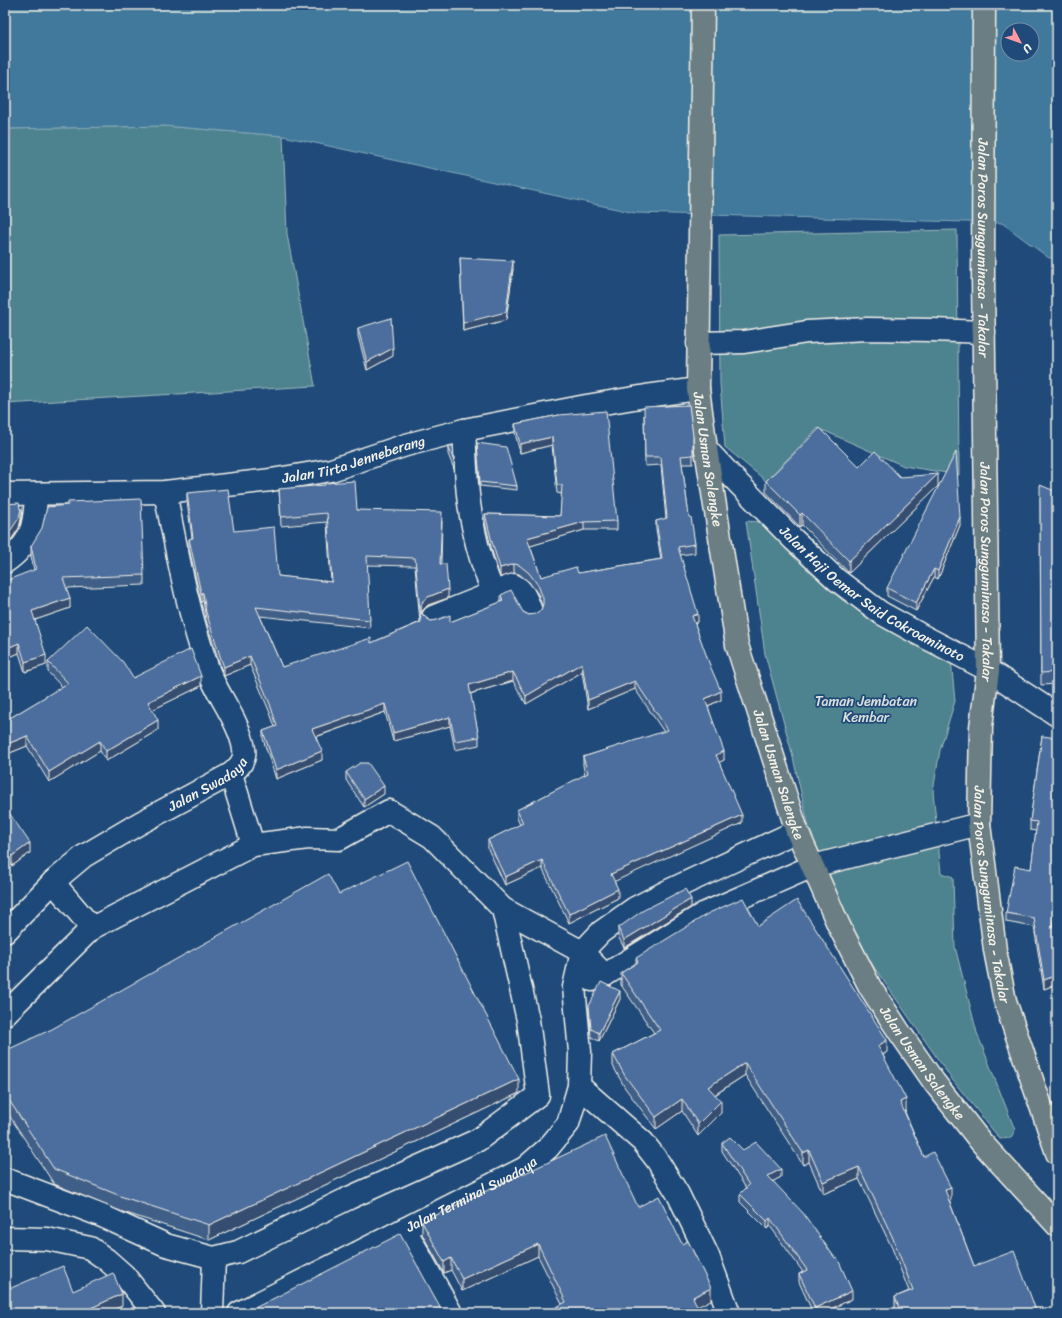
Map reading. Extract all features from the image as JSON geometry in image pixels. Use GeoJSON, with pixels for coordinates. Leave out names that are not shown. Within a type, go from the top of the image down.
{"type":"FeatureCollection","features":[{"type":"Feature","properties":{"kind":"highway","name":"Jalan Usman Salengke"},"geometry":{"type":"LineString","coordinates":[[703,5],[698,389],[737,645],[797,831],[839,926],[870,987],[934,1082],[981,1142],[1055,1220]]}},
{"type":"Feature","properties":{"kind":"highway","name":"Jalan Poros Sungguminasa - Takalar"},"geometry":{"type":"LineString","coordinates":[[984,5],[983,223],[988,670],[981,727],[979,824],[995,950],[1005,1001],[1057,1153]]}},
{"type":"Feature","properties":{"kind":"street"},"geometry":{"type":"LineString","coordinates":[[698,343],[744,342],[807,332],[866,328],[984,332]]}},
{"type":"Feature","properties":{"kind":"street","name":"Jalan Tirta Jenneberang"},"geometry":{"type":"LineString","coordinates":[[5,494],[165,492],[271,480],[331,470],[406,445],[464,430],[578,407],[698,389]]}},
{"type":"Feature","properties":{"kind":"street"},"geometry":{"type":"LineString","coordinates":[[464,430],[468,496],[474,530],[482,562],[493,592]]}},
{"type":"Feature","properties":{"kind":"street","name":"Jalan Haji Oemar Said Cokroaminoto"},"geometry":{"type":"LineString","coordinates":[[706,449],[794,540],[837,580],[882,613],[988,670],[1057,715]]}},
{"type":"Feature","properties":{"kind":"street","name":"Jalan Swadaya"},"geometry":{"type":"LineString","coordinates":[[5,932],[53,882],[84,856],[140,823],[231,774],[243,762],[244,750],[239,733],[209,672],[184,588],[165,492]]}},
{"type":"Feature","properties":{"kind":"street"},"geometry":{"type":"LineString","coordinates":[[5,562],[23,547],[31,531],[35,514],[36,494]]}},
{"type":"Feature","properties":{"kind":"street"},"geometry":{"type":"LineString","coordinates":[[433,617],[513,585],[518,587],[522,592],[531,611]]}},
{"type":"Feature","properties":{"kind":"street"},"geometry":{"type":"LineString","coordinates":[[231,774],[253,845]]}},
{"type":"Feature","properties":{"kind":"street"},"geometry":{"type":"LineString","coordinates":[[5,1014],[92,928],[253,845],[308,838],[339,839],[389,811],[432,837],[503,909],[582,952],[605,975]]}},
{"type":"Feature","properties":{"kind":"street"},"geometry":{"type":"LineString","coordinates":[[574,986],[605,975],[704,914],[813,866],[979,824]]}},
{"type":"Feature","properties":{"kind":"street"},"geometry":{"type":"LineString","coordinates":[[582,952],[601,932],[636,908],[666,892],[797,831]]}},
{"type":"Feature","properties":{"kind":"street"},"geometry":{"type":"LineString","coordinates":[[53,882],[92,928]]}},
{"type":"Feature","properties":{"kind":"street"},"geometry":{"type":"LineString","coordinates":[[5,1179],[100,1215],[166,1245],[214,1258],[238,1252],[349,1198],[478,1140],[538,1095],[528,1020],[503,909]]}},
{"type":"Feature","properties":{"kind":"street","name":"Jalan Terminal Swadaya"},"geometry":{"type":"LineString","coordinates":[[239,1313],[525,1168],[548,1148],[568,1124],[579,1086],[580,1052],[574,986],[582,952]]}},
{"type":"Feature","properties":{"kind":"street"},"geometry":{"type":"LineString","coordinates":[[579,1086],[643,1142],[657,1160],[678,1194],[708,1256],[729,1313]]}},
{"type":"Feature","properties":{"kind":"street"},"geometry":{"type":"LineString","coordinates":[[405,1229],[451,1313]]}},
{"type":"Feature","properties":{"kind":"street"},"geometry":{"type":"LineString","coordinates":[[5,1238],[47,1239],[90,1248],[124,1274],[154,1313]]}},
{"type":"Feature","properties":{"kind":"street"},"geometry":{"type":"LineString","coordinates":[[212,1313],[214,1258]]}},
{"type":"Feature","properties":{"kind":"green space"},"geometry":{"type":"Polygon","coordinates":[[[164,126],[283,136],[287,234],[315,386],[5,404],[5,129],[164,126]]]}},
{"type":"Feature","properties":{"kind":"green space"},"geometry":{"type":"Polygon","coordinates":[[[957,230],[959,475],[904,466],[818,428],[766,481],[725,447],[720,383],[719,235],[957,230]]]}},
{"type":"Feature","properties":{"kind":"green space","name":"Taman Jembatan Kembar"},"geometry":{"type":"Polygon","coordinates":[[[746,521],[760,522],[842,600],[896,631],[950,649],[955,701],[940,750],[933,791],[941,873],[953,877],[955,947],[977,1033],[1015,1130],[1011,1138],[1000,1139],[951,1078],[842,921],[811,837],[792,753],[765,654],[746,521]]]}},
{"type":"Feature","properties":{"kind":"water"},"geometry":{"type":"Polygon","coordinates":[[[5,5],[1057,5],[1057,258],[1049,258],[1002,223],[635,213],[283,136],[164,126],[5,129],[5,5]]]}},
{"type":"Feature","properties":{"kind":"building"},"geometry":{"type":"Polygon","coordinates":[[[460,258],[513,261],[506,312],[463,323],[460,258]]]}},
{"type":"Feature","properties":{"kind":"building"},"geometry":{"type":"Polygon","coordinates":[[[391,318],[393,348],[367,362],[358,328],[391,318]]]}},
{"type":"Feature","properties":{"kind":"building"},"geometry":{"type":"Polygon","coordinates":[[[689,405],[693,436],[693,455],[681,456],[689,517],[691,517],[695,544],[678,547],[698,614],[692,616],[721,691],[705,699],[724,751],[716,755],[742,815],[611,874],[618,889],[569,914],[542,860],[505,877],[488,840],[523,823],[517,810],[588,773],[583,757],[668,730],[635,681],[588,700],[582,663],[526,696],[513,672],[469,685],[479,737],[455,741],[450,717],[393,733],[385,704],[312,729],[322,751],[276,770],[263,731],[277,726],[270,704],[250,656],[224,667],[221,659],[206,612],[203,593],[201,593],[189,539],[193,538],[187,493],[228,489],[234,531],[274,527],[278,576],[332,582],[327,513],[281,517],[279,489],[355,481],[357,510],[442,512],[440,564],[446,564],[448,589],[428,597],[423,601],[421,613],[426,618],[431,621],[450,615],[450,622],[503,601],[501,595],[511,590],[523,612],[529,615],[535,614],[541,610],[543,604],[543,598],[538,585],[529,573],[519,565],[514,564],[500,568],[485,514],[560,516],[562,485],[557,485],[552,437],[520,444],[515,424],[559,415],[606,411],[617,521],[584,522],[527,538],[541,577],[576,567],[578,573],[662,559],[656,521],[667,518],[661,457],[645,457],[644,407],[689,405]],[[367,556],[370,620],[256,607],[282,667],[371,638],[371,643],[421,622],[415,558],[367,556]]]}},
{"type":"Feature","properties":{"kind":"building"},"geometry":{"type":"Polygon","coordinates":[[[820,428],[859,467],[875,451],[900,477],[938,474],[849,561],[802,513],[800,515],[766,481],[820,428]]]}},
{"type":"Feature","properties":{"kind":"building"},"geometry":{"type":"Polygon","coordinates":[[[477,443],[506,447],[517,486],[480,482],[477,443]]]}},
{"type":"Feature","properties":{"kind":"building"},"geometry":{"type":"Polygon","coordinates":[[[448,446],[453,446],[454,461],[448,446]]]}},
{"type":"Feature","properties":{"kind":"building"},"geometry":{"type":"Polygon","coordinates":[[[956,452],[960,517],[938,571],[934,569],[916,603],[887,588],[956,452]]]}},
{"type":"Feature","properties":{"kind":"building"},"geometry":{"type":"Polygon","coordinates":[[[1040,485],[1057,492],[1057,672],[1041,673],[1040,485]]]}},
{"type":"Feature","properties":{"kind":"building"},"geometry":{"type":"Polygon","coordinates":[[[141,499],[144,575],[63,578],[70,598],[32,611],[46,655],[25,662],[19,643],[5,649],[5,581],[36,569],[31,546],[42,528],[47,507],[68,505],[68,502],[141,499]]]}},
{"type":"Feature","properties":{"kind":"building"},"geometry":{"type":"Polygon","coordinates":[[[19,503],[21,509],[19,518],[5,536],[5,504],[19,503]]]}},
{"type":"Feature","properties":{"kind":"building"},"geometry":{"type":"Polygon","coordinates":[[[87,625],[123,662],[133,678],[191,649],[201,676],[148,702],[158,720],[106,751],[100,741],[49,772],[27,736],[5,745],[5,721],[68,683],[48,662],[87,625]]]}},
{"type":"Feature","properties":{"kind":"building"},"geometry":{"type":"Polygon","coordinates":[[[1042,736],[1057,738],[1057,900],[1052,927],[1057,928],[1057,975],[1044,980],[1034,918],[1006,913],[1015,866],[1031,869],[1037,822],[1030,821],[1042,736]]]}},
{"type":"Feature","properties":{"kind":"building"},"geometry":{"type":"Polygon","coordinates":[[[360,763],[368,763],[384,786],[364,799],[346,772],[360,763]]]}},
{"type":"Feature","properties":{"kind":"building"},"geometry":{"type":"Polygon","coordinates":[[[5,807],[30,843],[12,856],[5,846],[5,807]]]}},
{"type":"Feature","properties":{"kind":"building"},"geometry":{"type":"Polygon","coordinates":[[[407,861],[519,1079],[209,1225],[123,1197],[54,1169],[5,1094],[7,1050],[52,1029],[328,874],[339,894],[407,861]]]}},
{"type":"Feature","properties":{"kind":"building"},"geometry":{"type":"Polygon","coordinates":[[[685,889],[691,899],[624,940],[618,928],[642,911],[685,889]]]}},
{"type":"Feature","properties":{"kind":"building"},"geometry":{"type":"Polygon","coordinates":[[[743,898],[758,926],[797,900],[887,1040],[878,1046],[906,1099],[900,1102],[924,1157],[933,1152],[951,1188],[945,1190],[974,1266],[1014,1251],[1037,1313],[901,1313],[895,1297],[913,1290],[892,1236],[859,1167],[823,1182],[809,1150],[803,1153],[745,1063],[708,1087],[721,1101],[698,1124],[682,1099],[656,1117],[625,1076],[613,1054],[660,1030],[621,973],[638,962],[636,958],[709,913],[743,898]]]}},
{"type":"Feature","properties":{"kind":"building"},"geometry":{"type":"Polygon","coordinates":[[[601,982],[620,991],[599,1033],[591,1029],[589,1006],[601,982]]]}},
{"type":"Feature","properties":{"kind":"building"},"geometry":{"type":"Polygon","coordinates":[[[605,1136],[638,1207],[659,1196],[682,1244],[688,1241],[711,1288],[693,1297],[700,1313],[545,1313],[566,1302],[538,1244],[462,1279],[451,1258],[444,1262],[422,1222],[605,1136]]]}},
{"type":"Feature","properties":{"kind":"building"},"geometry":{"type":"Polygon","coordinates":[[[730,1137],[743,1150],[756,1142],[781,1169],[768,1176],[803,1213],[835,1258],[837,1257],[852,1291],[815,1308],[799,1274],[807,1270],[770,1218],[767,1221],[740,1194],[749,1185],[722,1143],[730,1137]]]}},
{"type":"Feature","properties":{"kind":"building"},"geometry":{"type":"Polygon","coordinates":[[[400,1234],[442,1313],[245,1313],[400,1234]]]}},
{"type":"Feature","properties":{"kind":"building"},"geometry":{"type":"Polygon","coordinates":[[[63,1266],[73,1291],[113,1273],[122,1294],[82,1313],[5,1313],[5,1274],[11,1288],[63,1266]]]}}]}
